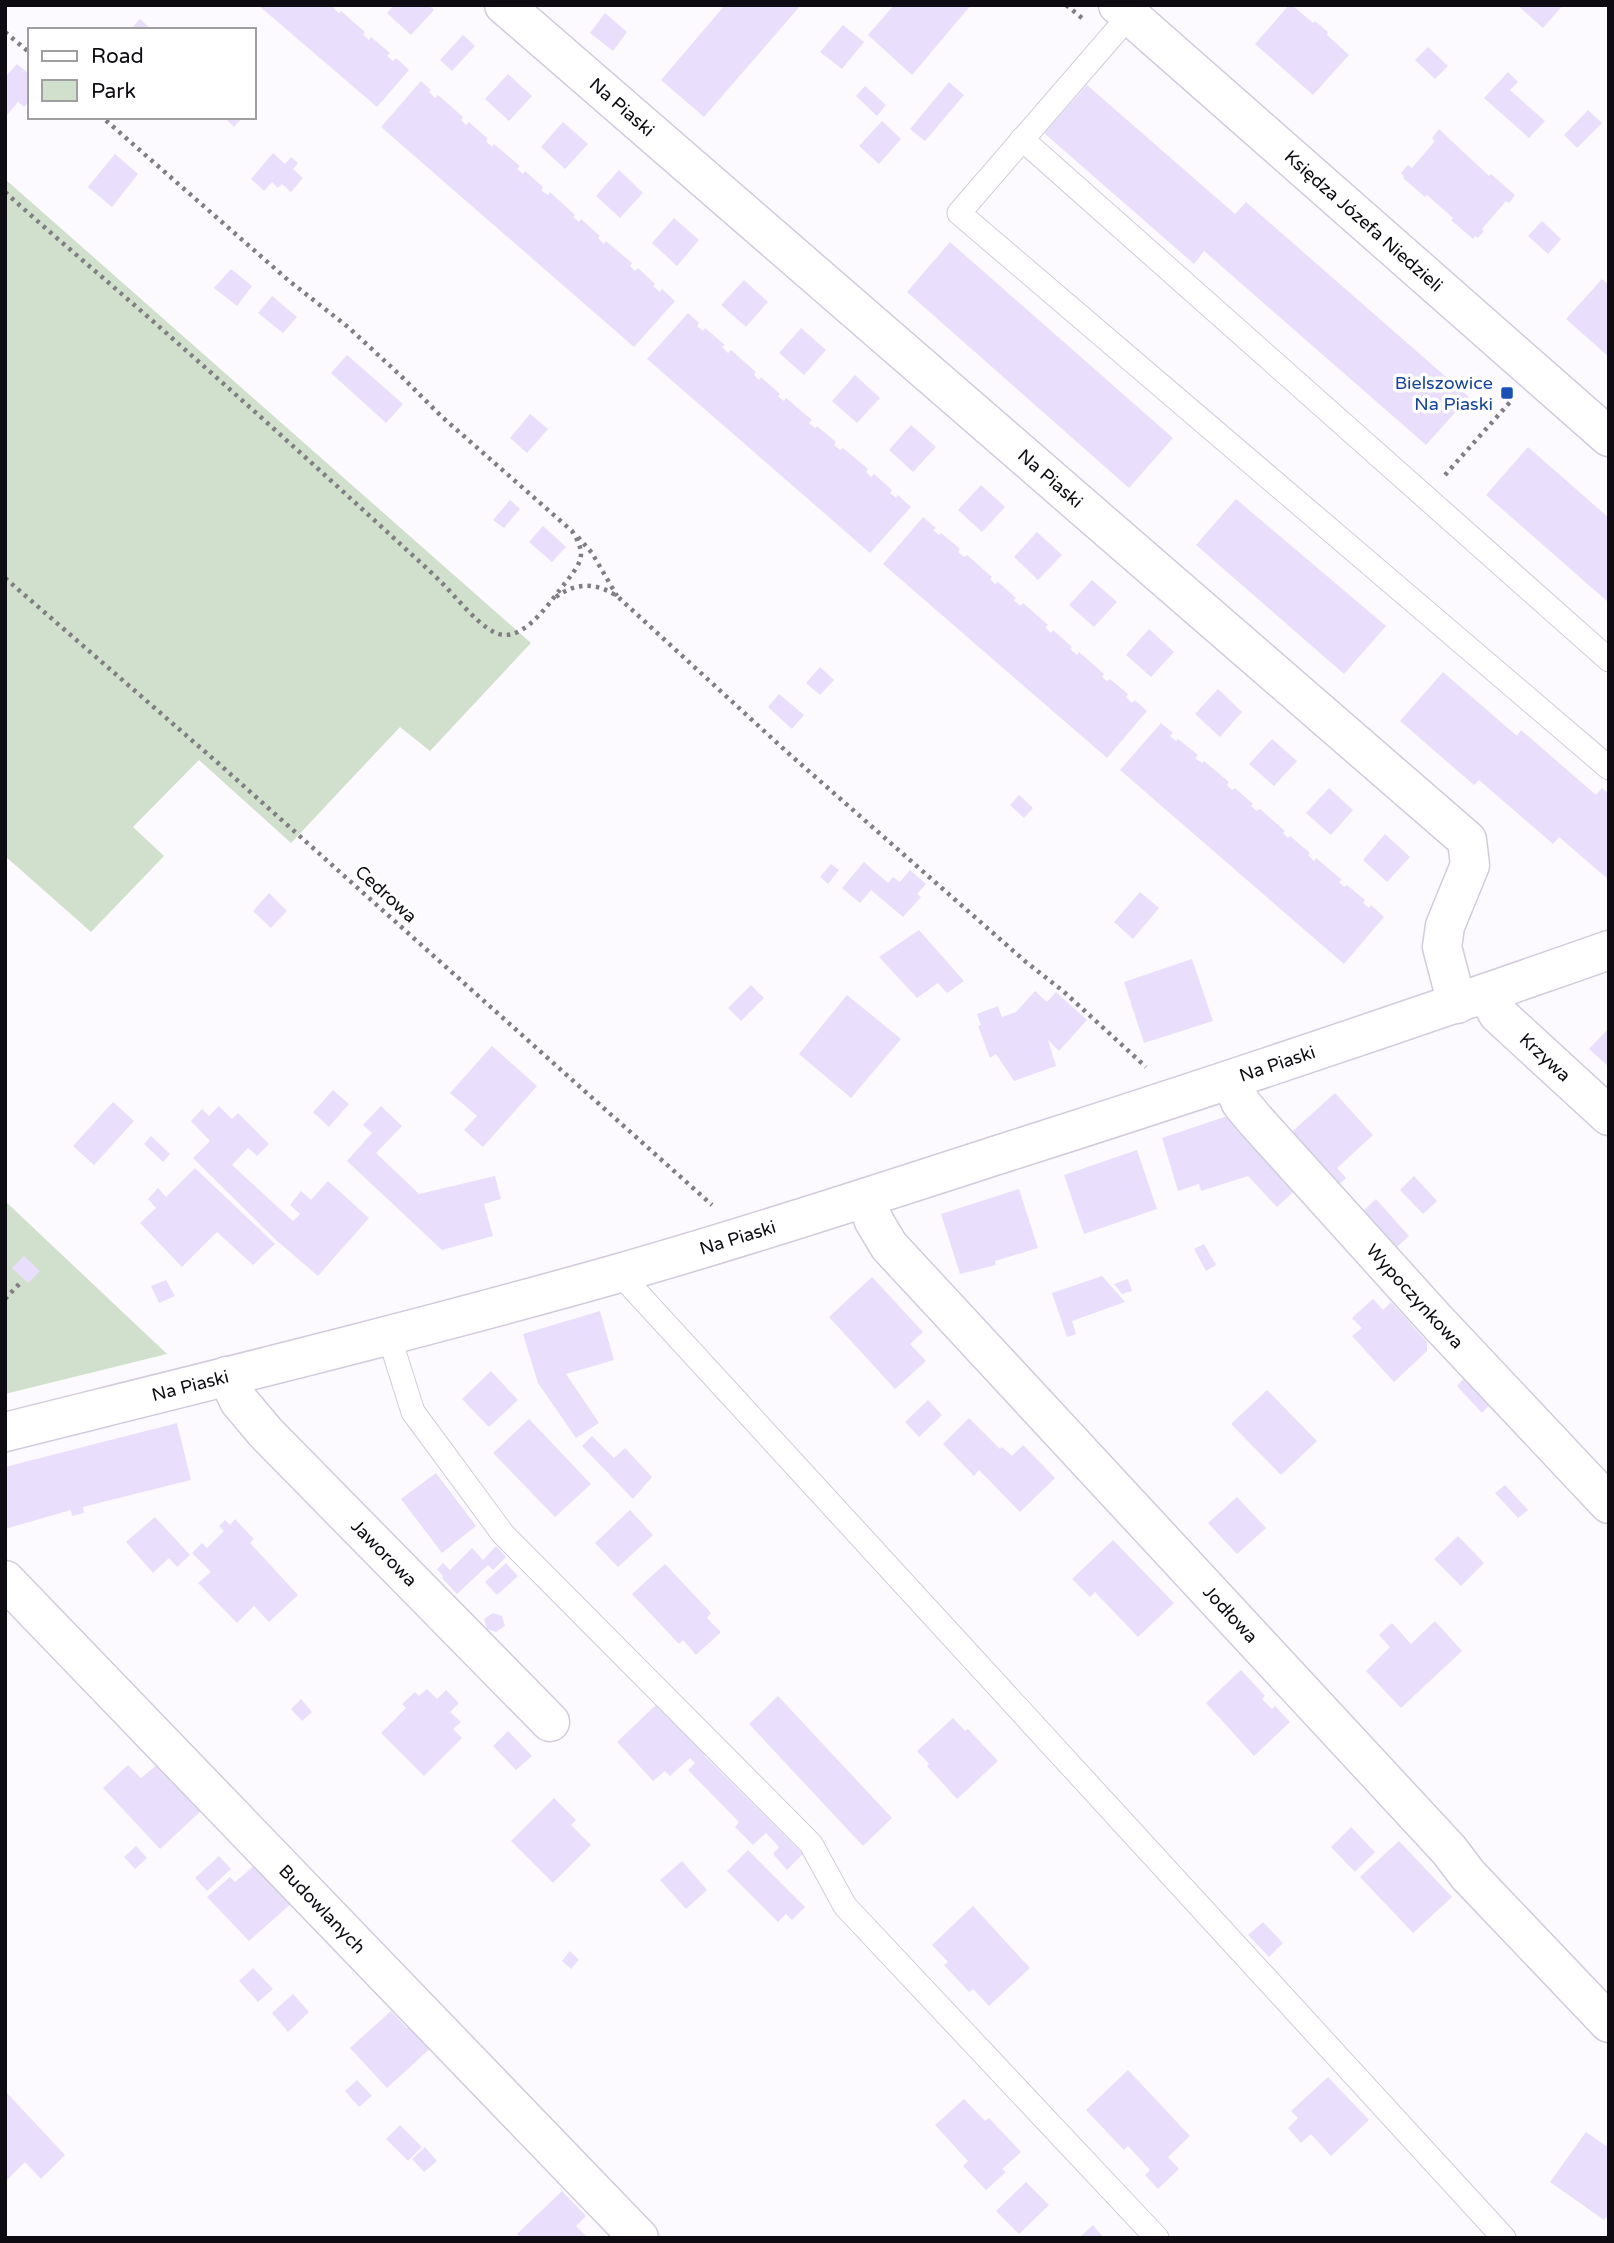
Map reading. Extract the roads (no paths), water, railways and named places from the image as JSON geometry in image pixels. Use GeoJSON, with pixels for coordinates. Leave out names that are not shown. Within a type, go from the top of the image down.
{"type":"FeatureCollection","features":[{"type":"Feature","properties":{"kind":"street","name":"Na Piaski"},"geometry":{"type":"LineString","coordinates":[[504,5],[1467,840],[1470,865],[1445,926],[1442,947],[1471,999]]}},
{"type":"Feature","properties":{"kind":"street","name":"Księdza Józefa Niedzieli"},"geometry":{"type":"LineString","coordinates":[[1124,10],[1609,437]]}},
{"type":"Feature","properties":{"kind":"street","name":"Na Piaski"},"geometry":{"type":"LineString","coordinates":[[5,1432],[389,1336],[743,1236],[1231,1080],[1609,950]]}},
{"type":"Feature","properties":{"kind":"street","name":"Krzywa"},"geometry":{"type":"LineString","coordinates":[[1471,999],[1498,1014],[1609,1116]]}},
{"type":"Feature","properties":{"kind":"street","name":"Wypoczynkowa"},"geometry":{"type":"LineString","coordinates":[[1231,1080],[1241,1103],[1256,1121],[1442,1327],[1609,1504]]}},
{"type":"Feature","properties":{"kind":"street","name":"Jodłowa"},"geometry":{"type":"LineString","coordinates":[[865,1198],[874,1221],[889,1246],[1440,1840],[1494,1903],[1609,2023]]}},
{"type":"Feature","properties":{"kind":"street","name":"Jaworowa"},"geometry":{"type":"LineString","coordinates":[[227,1376],[239,1401],[265,1433],[550,1721]]}},
{"type":"Feature","properties":{"kind":"street","name":"Budowlanych"},"geometry":{"type":"LineString","coordinates":[[5,1580],[639,2238]]}},
{"type":"Feature","properties":{"kind":"lane"},"geometry":{"type":"LineString","coordinates":[[1124,10],[1022,139],[959,213],[1609,768]]}},
{"type":"Feature","properties":{"kind":"lane"},"geometry":{"type":"LineString","coordinates":[[1022,139],[1609,660]]}},
{"type":"Feature","properties":{"kind":"lane"},"geometry":{"type":"LineString","coordinates":[[619,1273],[1504,2238]]}},
{"type":"Feature","properties":{"kind":"lane"},"geometry":{"type":"LineString","coordinates":[[389,1336],[413,1412],[503,1534],[810,1844],[845,1906],[1157,2238]]}},
{"type":"Feature","properties":{"kind":"place","name":"Bielszowice Na Piaski"},"geometry":{"type":"Point","coordinates":[1507,393]}}]}
